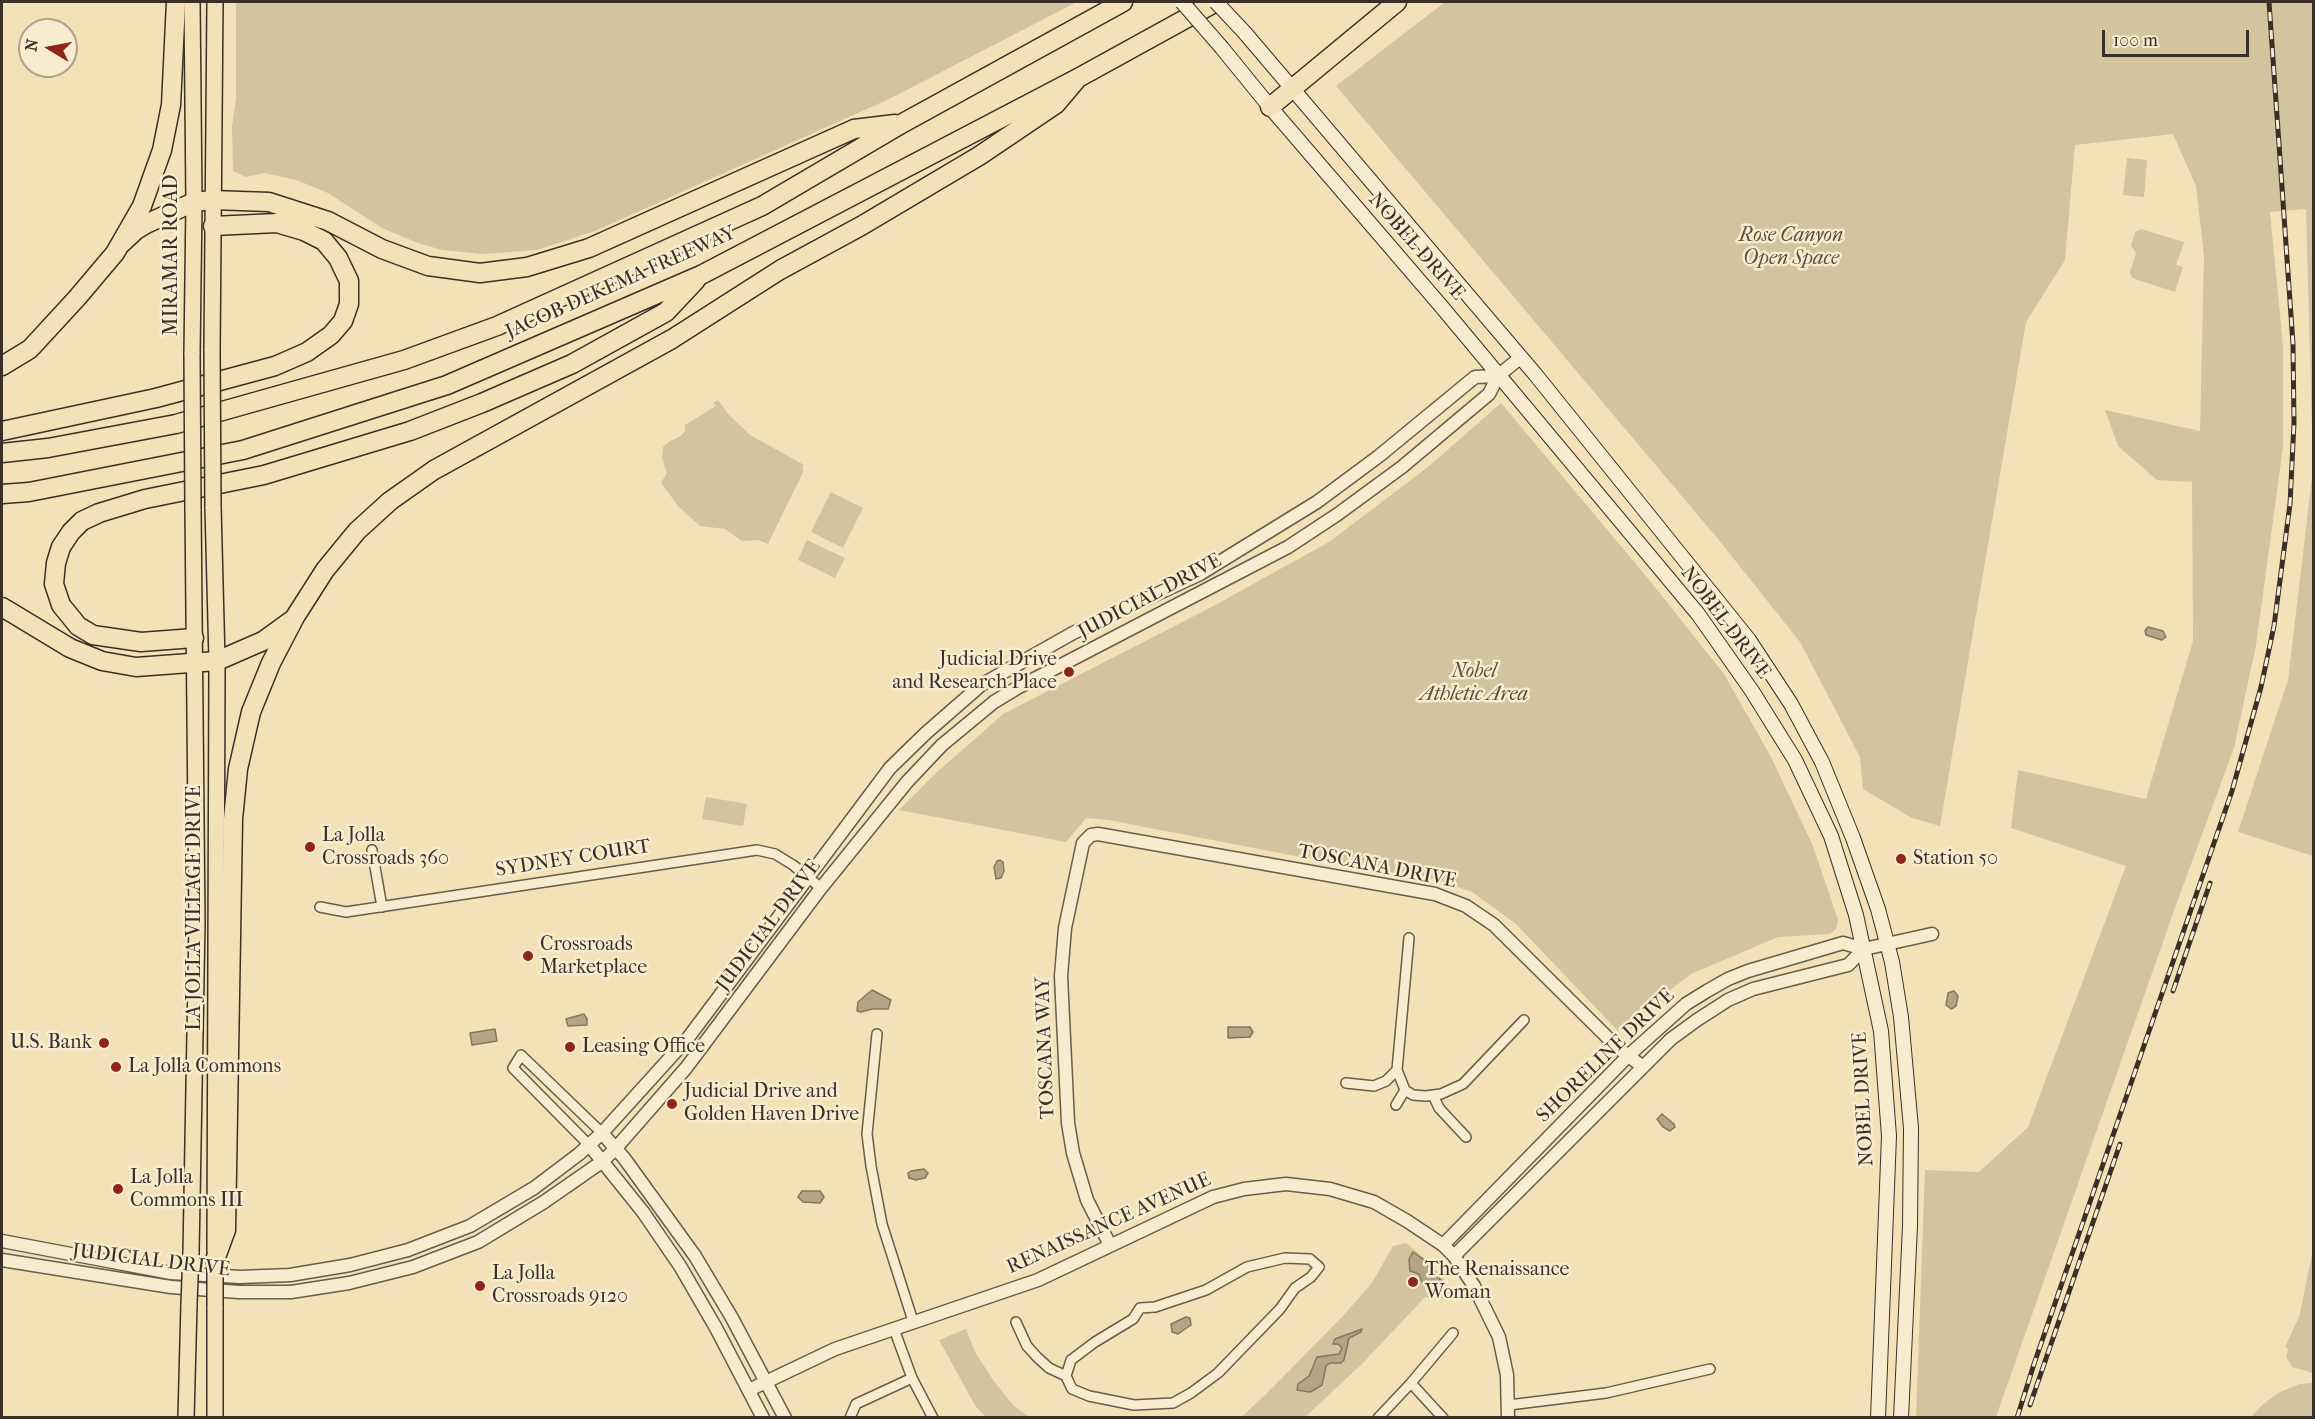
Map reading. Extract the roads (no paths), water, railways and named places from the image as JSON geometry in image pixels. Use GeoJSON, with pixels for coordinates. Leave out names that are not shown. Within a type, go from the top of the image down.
{"type":"FeatureCollection","features":[{"type":"Feature","properties":{"kind":"highway"},"geometry":{"type":"LineString","coordinates":[[121,244],[142,206],[162,150],[171,105],[176,2]]}},
{"type":"Feature","properties":{"kind":"highway","name":"JACOB DEKEMA FREEWAY"},"geometry":{"type":"LineString","coordinates":[[2,453],[48,448],[176,424],[310,388],[435,349],[497,326],[762,206],[903,123],[1123,2]]}},
{"type":"Feature","properties":{"kind":"highway","name":"JACOB DEKEMA FREEWAY"},"geometry":{"type":"LineString","coordinates":[[2,494],[29,492],[243,450],[447,385],[701,275],[1078,78],[1216,2]]}},
{"type":"Feature","properties":{"kind":"highway"},"geometry":{"type":"LineString","coordinates":[[1270,107],[1397,2]]}},
{"type":"Feature","properties":{"kind":"highway"},"geometry":{"type":"LineString","coordinates":[[215,1260],[226,1230],[233,819],[238,769],[251,712],[271,663],[325,570],[357,531],[390,501],[434,470],[672,339],[780,270],[861,226],[979,156],[1056,104],[1078,78]]}},
{"type":"Feature","properties":{"kind":"highway"},"geometry":{"type":"LineString","coordinates":[[2,366],[30,349],[77,298],[121,244],[136,230],[203,201],[269,202],[293,208],[328,220],[382,249],[428,266],[480,273],[527,267],[589,248],[854,129],[903,123]]}},
{"type":"Feature","properties":{"kind":"highway"},"geometry":{"type":"LineString","coordinates":[[2,431],[156,398],[275,366],[307,352],[331,335],[343,321],[350,304],[349,280],[338,258],[324,241],[304,231],[277,223],[213,226]]}},
{"type":"Feature","properties":{"kind":"highway"},"geometry":{"type":"LineString","coordinates":[[194,638],[141,642],[93,635],[78,626],[61,605],[54,584],[56,563],[61,548],[71,532],[82,521],[99,513],[145,499],[264,475],[413,430],[482,403],[572,364],[666,312],[701,275]]}},
{"type":"Feature","properties":{"kind":"highway"},"geometry":{"type":"LineString","coordinates":[[2,607],[70,648],[102,661],[136,667],[217,661],[263,640],[296,617]]}},
{"type":"Feature","properties":{"kind":"main road","name":"MIRAMAR ROAD"},"geometry":{"type":"LineString","coordinates":[[192,2],[203,201],[213,226],[213,507]]}},
{"type":"Feature","properties":{"kind":"main road","name":"MIRAMAR ROAD"},"geometry":{"type":"LineString","coordinates":[[193,509],[192,354],[215,2]]}},
{"type":"Feature","properties":{"kind":"main road","name":"NOBEL DRIVE"},"geometry":{"type":"LineString","coordinates":[[1182,2],[1441,306],[1698,614],[1752,691],[1795,760],[1831,836],[1856,915],[1881,1031],[1889,1136],[1878,1418]]}},
{"type":"Feature","properties":{"kind":"main road","name":"NOBEL DRIVE"},"geometry":{"type":"LineString","coordinates":[[1216,2],[1521,357],[1749,640],[1791,704],[1822,762],[1878,909],[1901,1017],[1911,1128],[1910,1226],[1901,1418]]}},
{"type":"Feature","properties":{"kind":"main road","name":"LA JOLLA VILLAGE DRIVE"},"geometry":{"type":"LineString","coordinates":[[213,507],[217,661],[214,1418]]}},
{"type":"Feature","properties":{"kind":"main road","name":"LA JOLLA VILLAGE DRIVE"},"geometry":{"type":"LineString","coordinates":[[186,1418],[197,922],[193,509]]}},
{"type":"Feature","properties":{"kind":"street","name":"JUDICIAL DRIVE"},"geometry":{"type":"LineString","coordinates":[[2,1260],[171,1287],[239,1292],[291,1292],[349,1284],[413,1267],[478,1242],[544,1202],[603,1161],[616,1148],[686,1068],[821,888],[907,782],[942,745],[994,702],[1017,688],[1288,547],[1338,514],[1402,467],[1489,394],[1498,376],[1521,357]]}},
{"type":"Feature","properties":{"kind":"street","name":"JUDICIAL DRIVE"},"geometry":{"type":"LineString","coordinates":[[2,1241],[171,1273],[240,1277],[290,1275],[350,1265],[408,1250],[470,1226],[534,1188],[590,1146],[688,1038],[890,768],[926,733],[981,686],[1073,633],[1200,574],[1317,502],[1475,377],[1498,376]]}},
{"type":"Feature","properties":{"kind":"street","name":"TOSCANA DRIVE"},"geometry":{"type":"LineString","coordinates":[[1083,843],[1091,835],[1098,834],[1435,894],[1466,906],[1494,924],[1617,1047],[1643,1067]]}},
{"type":"Feature","properties":{"kind":"street","name":"TOSCANA WAY"},"geometry":{"type":"LineString","coordinates":[[1083,843],[1065,928],[1061,976],[1068,1123],[1072,1153],[1088,1200],[1110,1245]]}},
{"type":"Feature","properties":{"kind":"street"},"geometry":{"type":"LineString","coordinates":[[372,850],[382,906]]}},
{"type":"Feature","properties":{"kind":"street","name":"SYDNEY COURT"},"geometry":{"type":"LineString","coordinates":[[320,907],[346,912],[757,850],[775,854],[821,888]]}},
{"type":"Feature","properties":{"kind":"street","name":"SHORELINE DRIVE"},"geometry":{"type":"LineString","coordinates":[[1443,1245],[1629,1055],[1686,1004],[1728,979],[1770,963],[1843,944],[1864,949],[1932,934]]}},
{"type":"Feature","properties":{"kind":"street"},"geometry":{"type":"LineString","coordinates":[[1409,938],[1397,1070],[1405,1090],[1413,1095],[1433,1095],[1441,1094],[1463,1084],[1524,1020]]}},
{"type":"Feature","properties":{"kind":"street","name":"SHORELINE DRIVE"},"geometry":{"type":"LineString","coordinates":[[1454,1256],[1643,1067],[1696,1020],[1728,1000],[1780,980],[1848,965],[1864,949]]}},
{"type":"Feature","properties":{"kind":"street"},"geometry":{"type":"LineString","coordinates":[[877,1034],[867,1134],[871,1166],[882,1224],[913,1322]]}},
{"type":"Feature","properties":{"kind":"street"},"geometry":{"type":"LineString","coordinates":[[763,1418],[716,1328],[680,1266],[643,1212],[603,1161],[513,1068],[520,1055],[616,1148],[695,1256],[785,1418]]}},
{"type":"Feature","properties":{"kind":"street"},"geometry":{"type":"LineString","coordinates":[[1346,1083],[1374,1086],[1386,1081],[1397,1070]]}},
{"type":"Feature","properties":{"kind":"street"},"geometry":{"type":"LineString","coordinates":[[1396,1105],[1405,1090]]}},
{"type":"Feature","properties":{"kind":"street"},"geometry":{"type":"LineString","coordinates":[[1433,1095],[1439,1108],[1466,1137]]}},
{"type":"Feature","properties":{"kind":"street","name":"RENAISSANCE AVENUE"},"geometry":{"type":"LineString","coordinates":[[748,1390],[835,1349],[1038,1280],[1214,1197],[1244,1189],[1286,1184],[1330,1188],[1364,1198],[1407,1221],[1443,1245],[1454,1256],[1474,1286],[1499,1336],[1508,1375],[1509,1412]]}},
{"type":"Feature","properties":{"kind":"street"},"geometry":{"type":"LineString","coordinates":[[1016,1322],[1027,1346],[1048,1368],[1066,1376],[1071,1389],[1105,1400],[1134,1405],[1173,1403],[1208,1382],[1218,1373],[1280,1309],[1295,1288],[1311,1277],[1318,1267],[1310,1259],[1285,1258],[1261,1262],[1247,1267],[1206,1290],[1155,1307],[1140,1308],[1133,1319],[1071,1360],[1066,1376]]}},
{"type":"Feature","properties":{"kind":"street"},"geometry":{"type":"LineString","coordinates":[[894,1329],[912,1378],[933,1418]]}},
{"type":"Feature","properties":{"kind":"street"},"geometry":{"type":"LineString","coordinates":[[1378,1418],[1454,1333]]}},
{"type":"Feature","properties":{"kind":"street"},"geometry":{"type":"LineString","coordinates":[[1509,1412],[1710,1369]]}},
{"type":"Feature","properties":{"kind":"street"},"geometry":{"type":"LineString","coordinates":[[850,1418],[856,1404],[912,1378]]}},
{"type":"Feature","properties":{"kind":"street"},"geometry":{"type":"LineString","coordinates":[[1411,1383],[1446,1417]]}},
{"type":"Feature","properties":{"kind":"railway"},"geometry":{"type":"LineString","coordinates":[[2017,1418],[2232,791],[2261,687],[2274,626],[2290,504],[2294,423],[2293,344],[2269,2]]}},
{"type":"Feature","properties":{"kind":"railway"},"geometry":{"type":"LineString","coordinates":[[2173,991],[2210,883]]}},
{"type":"Feature","properties":{"kind":"railway"},"geometry":{"type":"LineString","coordinates":[[2030,1405],[2120,1144]]}},
{"type":"Feature","properties":{"kind":"place","name":"Judicial Drive and Research Place"},"geometry":{"type":"Point","coordinates":[1069,672]}},
{"type":"Feature","properties":{"kind":"place","name":"La Jolla Crossroads 360"},"geometry":{"type":"Point","coordinates":[310,847]}},
{"type":"Feature","properties":{"kind":"place","name":"Station 50"},"geometry":{"type":"Point","coordinates":[1901,859]}},
{"type":"Feature","properties":{"kind":"place","name":"Crossroads Marketplace"},"geometry":{"type":"Point","coordinates":[528,956]}},
{"type":"Feature","properties":{"kind":"place","name":"U.S. Bank"},"geometry":{"type":"Point","coordinates":[104,1043]}},
{"type":"Feature","properties":{"kind":"place","name":"Leasing Office"},"geometry":{"type":"Point","coordinates":[570,1047]}},
{"type":"Feature","properties":{"kind":"place","name":"La Jolla Commons"},"geometry":{"type":"Point","coordinates":[116,1067]}},
{"type":"Feature","properties":{"kind":"place","name":"Judicial Drive and Golden Haven Drive"},"geometry":{"type":"Point","coordinates":[672,1104]}},
{"type":"Feature","properties":{"kind":"place","name":"La Jolla Commons III"},"geometry":{"type":"Point","coordinates":[118,1189]}},
{"type":"Feature","properties":{"kind":"place","name":"The Renaissance Woman"},"geometry":{"type":"Point","coordinates":[1413,1282]}},
{"type":"Feature","properties":{"kind":"place","name":"La Jolla Crossroads 9120"},"geometry":{"type":"Point","coordinates":[480,1286]}},
{"type":"Feature","properties":{"kind":"park label","name":"Rose Canyon Open Space"},"geometry":{"type":"Point","coordinates":[1791,248]}},
{"type":"Feature","properties":{"kind":"park label","name":"Nobel Athletic Area"},"geometry":{"type":"Point","coordinates":[1474,684]}}]}
